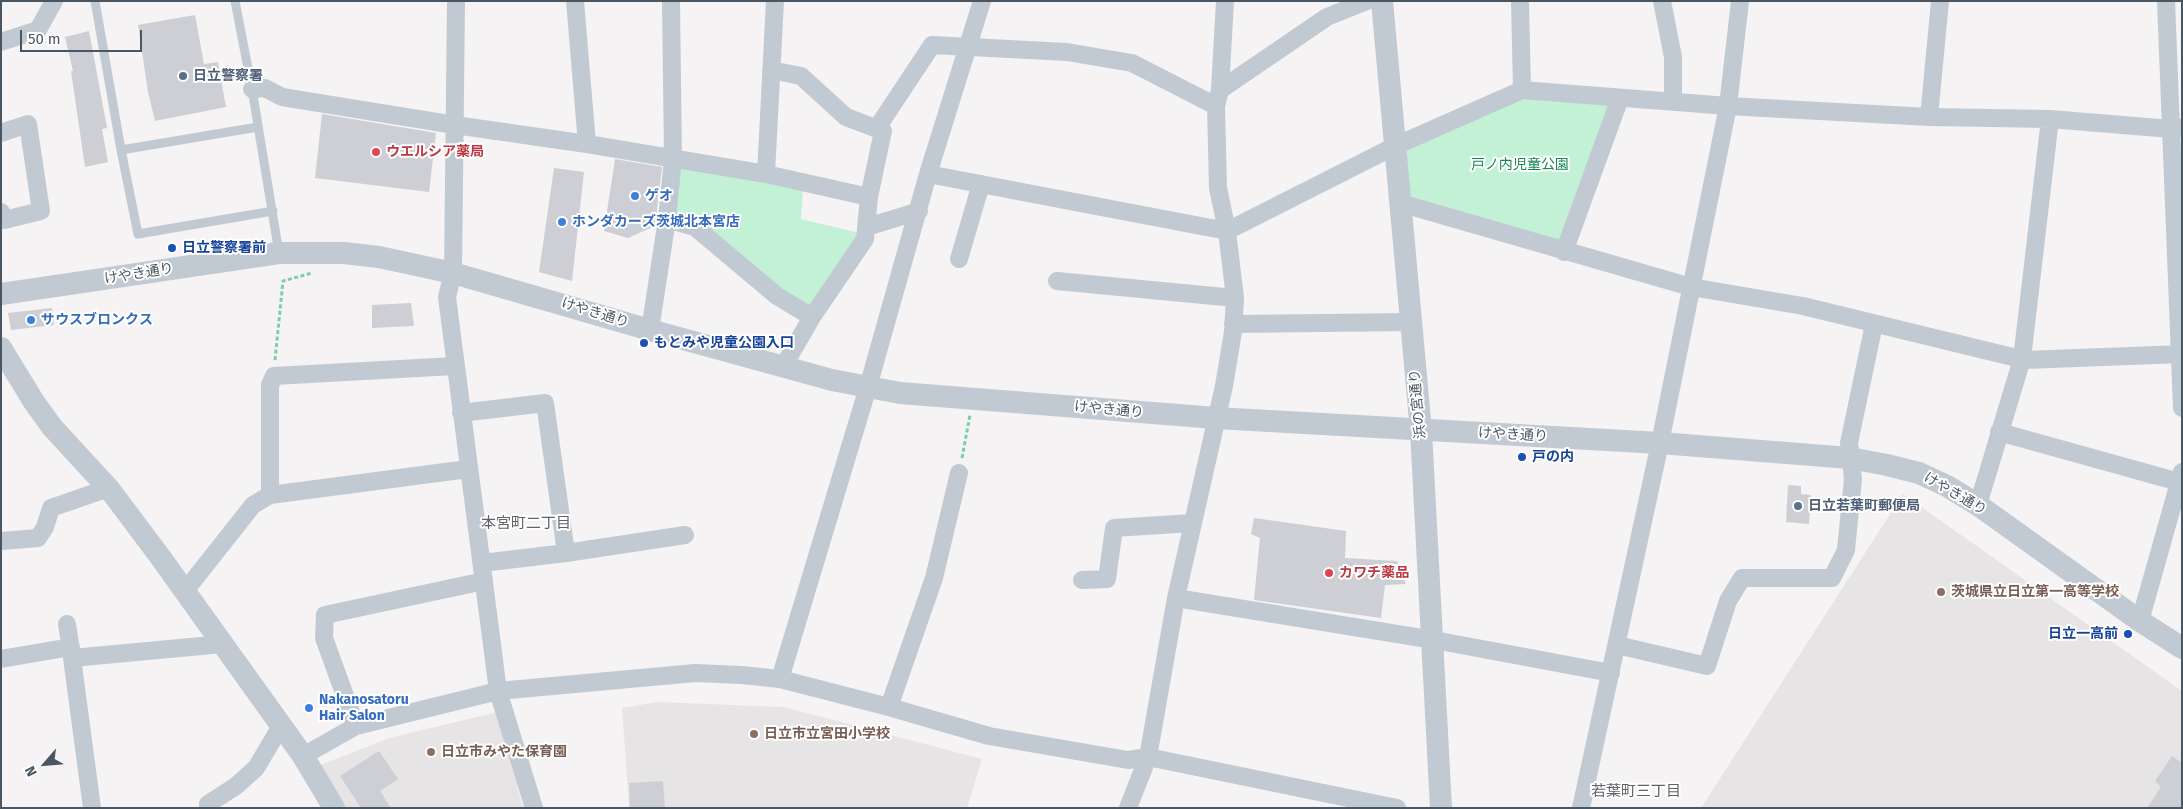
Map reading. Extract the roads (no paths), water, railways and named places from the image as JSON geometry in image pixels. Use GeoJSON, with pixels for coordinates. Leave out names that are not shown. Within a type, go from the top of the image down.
{"type":"FeatureCollection","features":[{"type":"Feature","properties":{"kind":"street"},"geometry":{"type":"LineString","coordinates":[[1,42],[38,30],[54,1]]}},
{"type":"Feature","properties":{"kind":"street"},"geometry":{"type":"LineString","coordinates":[[456,1],[453,273],[447,297],[454,366],[498,691],[534,808]]}},
{"type":"Feature","properties":{"kind":"street"},"geometry":{"type":"LineString","coordinates":[[575,1],[587,144]]}},
{"type":"Feature","properties":{"kind":"street"},"geometry":{"type":"LineString","coordinates":[[650,330],[667,219],[673,158],[671,1]]}},
{"type":"Feature","properties":{"kind":"street"},"geometry":{"type":"LineString","coordinates":[[766,174],[775,1]]}},
{"type":"Feature","properties":{"kind":"street"},"geometry":{"type":"LineString","coordinates":[[780,679],[868,387],[928,174],[982,1]]}},
{"type":"Feature","properties":{"kind":"street"},"geometry":{"type":"LineString","coordinates":[[1128,808],[1148,757],[1176,598],[1224,386],[1233,324],[1235,298],[1227,231],[1218,188],[1218,98],[1225,1]]}},
{"type":"Feature","properties":{"kind":"street","name":"浜の宮通り"},"geometry":{"type":"LineString","coordinates":[[1382,1],[1421,431],[1434,640],[1441,808]]}},
{"type":"Feature","properties":{"kind":"street"},"geometry":{"type":"LineString","coordinates":[[1520,1],[1522,90]]}},
{"type":"Feature","properties":{"kind":"street"},"geometry":{"type":"LineString","coordinates":[[1662,1],[1672,57],[1673,102]]}},
{"type":"Feature","properties":{"kind":"street"},"geometry":{"type":"LineString","coordinates":[[1581,808],[1660,443],[1728,106],[1740,1]]}},
{"type":"Feature","properties":{"kind":"street"},"geometry":{"type":"LineString","coordinates":[[1929,117],[1940,1]]}},
{"type":"Feature","properties":{"kind":"street"},"geometry":{"type":"LineString","coordinates":[[2166,1],[2176,128],[2182,408]]}},
{"type":"Feature","properties":{"kind":"street"},"geometry":{"type":"LineString","coordinates":[[1218,98],[1327,17],[1355,3]]}},
{"type":"Feature","properties":{"kind":"street"},"geometry":{"type":"LineString","coordinates":[[877,128],[932,45],[1067,52],[1132,63],[1218,98]]}},
{"type":"Feature","properties":{"kind":"street"},"geometry":{"type":"LineString","coordinates":[[771,70],[801,76],[846,117],[883,131],[869,197],[866,239],[812,318],[783,367]]}},
{"type":"Feature","properties":{"kind":"street"},"geometry":{"type":"LineString","coordinates":[[252,89],[265,88],[282,97],[587,144],[766,174],[869,197]]}},
{"type":"Feature","properties":{"kind":"street"},"geometry":{"type":"LineString","coordinates":[[928,174],[1227,231],[1395,146],[1522,90],[1728,106],[1929,117],[2050,120],[2176,128]]}},
{"type":"Feature","properties":{"kind":"street"},"geometry":{"type":"LineString","coordinates":[[1564,252],[1620,98]]}},
{"type":"Feature","properties":{"kind":"street"},"geometry":{"type":"LineString","coordinates":[[1978,505],[2022,359],[2050,120]]}},
{"type":"Feature","properties":{"kind":"street"},"geometry":{"type":"LineString","coordinates":[[1,133],[28,124],[41,211],[4,220],[1,212]]}},
{"type":"Feature","properties":{"kind":"street"},"geometry":{"type":"LineString","coordinates":[[959,259],[981,184]]}},
{"type":"Feature","properties":{"kind":"street"},"geometry":{"type":"LineString","coordinates":[[1400,203],[1564,252],[1691,287],[1803,306],[2022,359],[2180,354]]}},
{"type":"Feature","properties":{"kind":"street"},"geometry":{"type":"LineString","coordinates":[[867,227],[919,211]]}},
{"type":"Feature","properties":{"kind":"street"},"geometry":{"type":"LineString","coordinates":[[667,219],[694,227],[770,291],[812,318]]}},
{"type":"Feature","properties":{"kind":"street","name":"けやき通り"},"geometry":{"type":"LineString","coordinates":[[1,294],[279,253],[344,253],[379,257],[453,273],[783,367],[868,387],[973,400],[1421,431],[1660,443],[1850,458],[1887,464],[1918,473],[1947,486],[1978,505],[2140,621],[2182,648]]}},
{"type":"Feature","properties":{"kind":"street"},"geometry":{"type":"LineString","coordinates":[[1057,282],[1235,298]]}},
{"type":"Feature","properties":{"kind":"street"},"geometry":{"type":"LineString","coordinates":[[1233,324],[1410,322]]}},
{"type":"Feature","properties":{"kind":"street"},"geometry":{"type":"LineString","coordinates":[[1617,646],[1707,666],[1728,601],[1742,578],[1832,578],[1846,550],[1853,479],[1849,443],[1874,324]]}},
{"type":"Feature","properties":{"kind":"street"},"geometry":{"type":"LineString","coordinates":[[1,348],[34,402],[52,426],[110,490],[223,644],[303,756],[334,808]]}},
{"type":"Feature","properties":{"kind":"street"},"geometry":{"type":"LineString","coordinates":[[270,495],[270,385],[274,376],[454,366]]}},
{"type":"Feature","properties":{"kind":"street"},"geometry":{"type":"LineString","coordinates":[[461,413],[546,403],[566,553]]}},
{"type":"Feature","properties":{"kind":"street"},"geometry":{"type":"LineString","coordinates":[[1999,432],[2180,477],[2140,621]]}},
{"type":"Feature","properties":{"kind":"street"},"geometry":{"type":"LineString","coordinates":[[185,592],[253,505],[270,495],[468,469]]}},
{"type":"Feature","properties":{"kind":"street"},"geometry":{"type":"LineString","coordinates":[[889,707],[934,578],[959,473]]}},
{"type":"Feature","properties":{"kind":"street"},"geometry":{"type":"LineString","coordinates":[[1,541],[38,538],[45,528],[51,508],[110,490]]}},
{"type":"Feature","properties":{"kind":"street"},"geometry":{"type":"LineString","coordinates":[[1082,580],[1107,579],[1114,528],[1192,523]]}},
{"type":"Feature","properties":{"kind":"street"},"geometry":{"type":"LineString","coordinates":[[482,562],[566,553],[685,535]]}},
{"type":"Feature","properties":{"kind":"street"},"geometry":{"type":"LineString","coordinates":[[356,726],[324,638],[325,615],[484,581]]}},
{"type":"Feature","properties":{"kind":"street"},"geometry":{"type":"LineString","coordinates":[[1176,598],[1434,640],[1611,673]]}},
{"type":"Feature","properties":{"kind":"street"},"geometry":{"type":"LineString","coordinates":[[67,624],[92,808]]}},
{"type":"Feature","properties":{"kind":"street"},"geometry":{"type":"LineString","coordinates":[[1,659],[223,644]]}},
{"type":"Feature","properties":{"kind":"street"},"geometry":{"type":"LineString","coordinates":[[303,756],[356,726],[498,691],[695,673],[742,675],[780,679],[889,707],[989,736],[1128,760],[1148,757],[1397,808]]}},
{"type":"Feature","properties":{"kind":"street"},"geometry":{"type":"LineString","coordinates":[[208,808],[208,804],[236,786],[256,768],[281,726]]}},
{"type":"Feature","properties":{"kind":"lane"},"geometry":{"type":"LineString","coordinates":[[95,1],[138,234],[273,211]]}},
{"type":"Feature","properties":{"kind":"lane"},"geometry":{"type":"LineString","coordinates":[[235,1],[252,89],[279,253]]}},
{"type":"Feature","properties":{"kind":"lane"},"geometry":{"type":"LineString","coordinates":[[121,150],[258,127]]}},
{"type":"Feature","properties":{"kind":"place","name":"日立警察署"},"geometry":{"type":"Point","coordinates":[183,76]}},
{"type":"Feature","properties":{"kind":"place","name":"ウエルシア薬局"},"geometry":{"type":"Point","coordinates":[376,152]}},
{"type":"Feature","properties":{"kind":"place","name":"ゲオ"},"geometry":{"type":"Point","coordinates":[635,196]}},
{"type":"Feature","properties":{"kind":"place","name":"ホンダカーズ茨城北本宮店"},"geometry":{"type":"Point","coordinates":[562,222]}},
{"type":"Feature","properties":{"kind":"place","name":"日立警察署前"},"geometry":{"type":"Point","coordinates":[172,248]}},
{"type":"Feature","properties":{"kind":"place","name":"サウスブロンクス"},"geometry":{"type":"Point","coordinates":[31,320]}},
{"type":"Feature","properties":{"kind":"place","name":"もとみや児童公園入口"},"geometry":{"type":"Point","coordinates":[644,343]}},
{"type":"Feature","properties":{"kind":"place","name":"戸の内"},"geometry":{"type":"Point","coordinates":[1522,457]}},
{"type":"Feature","properties":{"kind":"place","name":"日立若葉町郵便局"},"geometry":{"type":"Point","coordinates":[1798,506]}},
{"type":"Feature","properties":{"kind":"place","name":"カワチ薬品"},"geometry":{"type":"Point","coordinates":[1329,573]}},
{"type":"Feature","properties":{"kind":"place","name":"茨城県立日立第一高等学校"},"geometry":{"type":"Point","coordinates":[1941,592]}},
{"type":"Feature","properties":{"kind":"place","name":"日立一高前"},"geometry":{"type":"Point","coordinates":[2128,634]}},
{"type":"Feature","properties":{"kind":"place","name":"Nakanosatoru Hair Salon"},"geometry":{"type":"Point","coordinates":[309,708]}},
{"type":"Feature","properties":{"kind":"place","name":"日立市立宮田小学校"},"geometry":{"type":"Point","coordinates":[754,734]}},
{"type":"Feature","properties":{"kind":"place","name":"日立市みやた保育園"},"geometry":{"type":"Point","coordinates":[431,752]}},
{"type":"Feature","properties":{"kind":"district","name":"本宮町二丁目"},"geometry":{"type":"Point","coordinates":[526,524]}},
{"type":"Feature","properties":{"kind":"district","name":"若葉町三丁目"},"geometry":{"type":"Point","coordinates":[1636,792]}},
{"type":"Feature","properties":{"kind":"park label","name":"戸ノ内児童公園"},"geometry":{"type":"Point","coordinates":[1520,165]}}]}
